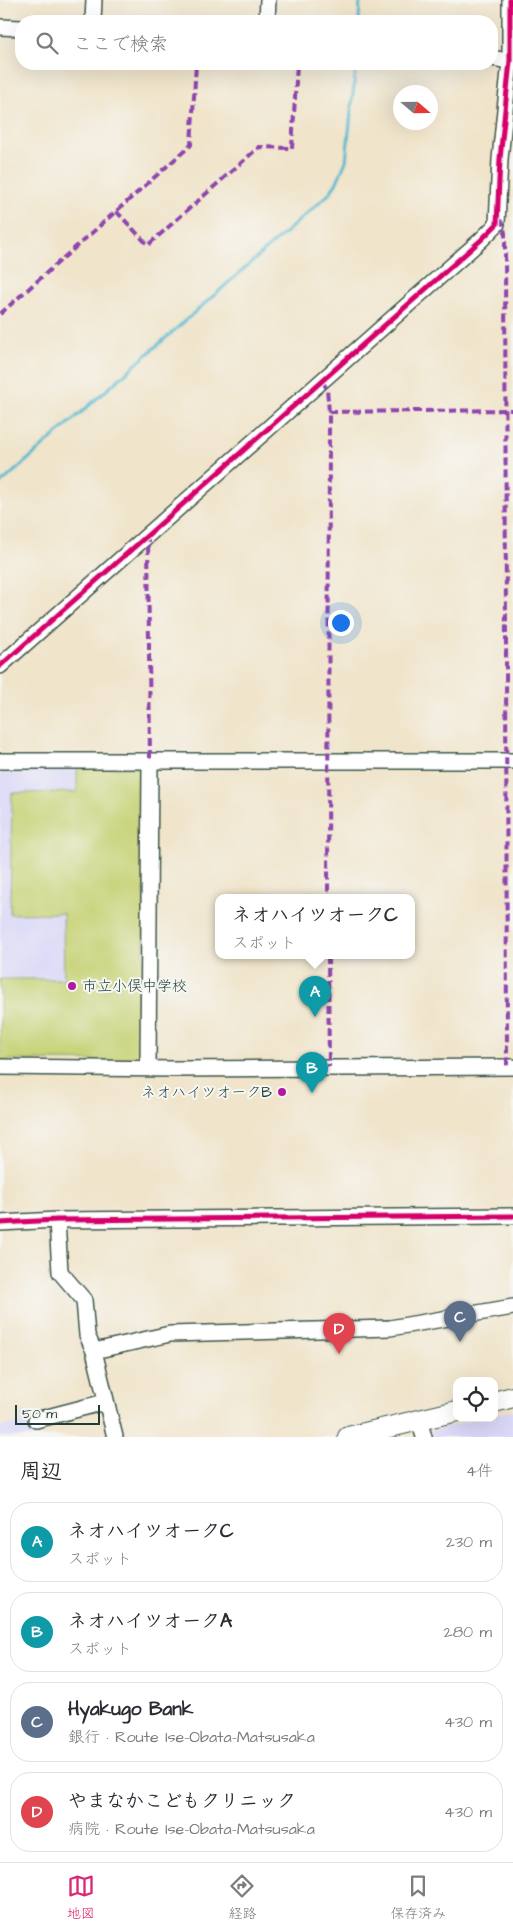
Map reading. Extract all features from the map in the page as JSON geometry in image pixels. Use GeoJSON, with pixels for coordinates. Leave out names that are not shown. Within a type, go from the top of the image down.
{"type":"FeatureCollection","features":[{"type":"Feature","properties":{"kind":"main road"},"geometry":{"type":"LineString","coordinates":[[498,1401],[513,1397]]}},
{"type":"Feature","properties":{"kind":"main road"},"geometry":{"type":"LineString","coordinates":[[348,1437],[422,1429],[453,1413]]}},
{"type":"Feature","properties":{"kind":"street"},"geometry":{"type":"LineString","coordinates":[[93,15],[94,0]]}},
{"type":"Feature","properties":{"kind":"street"},"geometry":{"type":"LineString","coordinates":[[267,15],[268,0]]}},
{"type":"Feature","properties":{"kind":"street"},"geometry":{"type":"LineString","coordinates":[[0,666],[497,224],[499,218],[500,159],[511,53],[510,0]]}},
{"type":"Feature","properties":{"kind":"street"},"geometry":{"type":"LineString","coordinates":[[0,27],[15,28]]}},
{"type":"Feature","properties":{"kind":"street"},"geometry":{"type":"LineString","coordinates":[[498,56],[511,53]]}},
{"type":"Feature","properties":{"kind":"street"},"geometry":{"type":"LineString","coordinates":[[0,761],[513,762]]}},
{"type":"Feature","properties":{"kind":"street"},"geometry":{"type":"LineString","coordinates":[[148,1068],[150,762]]}},
{"type":"Feature","properties":{"kind":"street"},"geometry":{"type":"LineString","coordinates":[[0,1067],[513,1066]]}},
{"type":"Feature","properties":{"kind":"street"},"geometry":{"type":"LineString","coordinates":[[0,1223],[57,1220],[513,1216]]}},
{"type":"Feature","properties":{"kind":"street"},"geometry":{"type":"LineString","coordinates":[[57,1220],[60,1272],[84,1300],[87,1335],[94,1351],[115,1437]]}},
{"type":"Feature","properties":{"kind":"street"},"geometry":{"type":"LineString","coordinates":[[94,1351],[170,1334],[390,1328],[513,1307]]}},
{"type":"Feature","properties":{"kind":"street"},"geometry":{"type":"LineString","coordinates":[[36,1420],[106,1402]]}},
{"type":"Feature","properties":{"kind":"shaded area","name":"市立小俣中学校"},"geometry":{"type":"Polygon","coordinates":[[[0,768],[140,768],[144,1061],[0,1060],[0,768]]]}},
{"type":"Feature","properties":{"kind":"shaded area"},"geometry":{"type":"Polygon","coordinates":[[[513,1410],[513,1437],[432,1437],[431,1431],[466,1422],[498,1422],[498,1414],[513,1410]]]}},
{"type":"Feature","properties":{"kind":"shaded area"},"geometry":{"type":"Polygon","coordinates":[[[20,1414],[35,1415],[39,1432],[38,1437],[0,1437],[0,1426],[22,1423],[20,1414]]]}},
{"type":"Feature","properties":{"kind":"green space","name":"市立小俣中学校"},"geometry":{"type":"Polygon","coordinates":[[[77,768],[140,768],[144,772],[144,1061],[0,1060],[0,979],[64,979],[63,913],[10,914],[12,793],[77,792],[77,768]]]}},
{"type":"Feature","properties":{"kind":"waterway"},"geometry":{"type":"LineString","coordinates":[[359,15],[360,0]]}},
{"type":"Feature","properties":{"kind":"waterway"},"geometry":{"type":"LineString","coordinates":[[0,484],[328,195],[336,184],[346,161],[355,70]]}},
{"type":"Feature","properties":{"kind":"marked path"},"geometry":{"type":"LineString","coordinates":[[0,314],[191,145],[196,70]]}},
{"type":"Feature","properties":{"kind":"marked path"},"geometry":{"type":"LineString","coordinates":[[116,211],[148,245],[259,147],[292,148],[297,70]]}},
{"type":"Feature","properties":{"kind":"marked path"},"geometry":{"type":"LineString","coordinates":[[499,219],[503,224],[505,233],[507,1067]]}},
{"type":"Feature","properties":{"kind":"marked path"},"geometry":{"type":"LineString","coordinates":[[322,381],[327,389],[329,412],[328,894]]}},
{"type":"Feature","properties":{"kind":"marked path"},"geometry":{"type":"LineString","coordinates":[[329,412],[513,410]]}},
{"type":"Feature","properties":{"kind":"marked path"},"geometry":{"type":"LineString","coordinates":[[148,534],[150,762]]}},
{"type":"Feature","properties":{"kind":"marked path"},"geometry":{"type":"LineString","coordinates":[[328,959],[329,1067]]}},
{"type":"Feature","properties":{"kind":"cycle path"},"geometry":{"type":"LineString","coordinates":[[0,666],[497,224],[500,159],[510,61],[510,0]]}},
{"type":"Feature","properties":{"kind":"cycle path"},"geometry":{"type":"LineString","coordinates":[[0,1223],[57,1220],[513,1216]]}},
{"type":"Feature","properties":{"kind":"place","name":"市立小俣中学校"},"geometry":{"type":"Point","coordinates":[72,986]}},
{"type":"Feature","properties":{"kind":"place","name":"ネオハイツオークC"},"geometry":{"type":"Point","coordinates":[315,1017]}},
{"type":"Feature","properties":{"kind":"place","name":"ネオハイツオークB"},"geometry":{"type":"Point","coordinates":[282,1092]}},
{"type":"Feature","properties":{"kind":"place","name":"ネオハイツオークA"},"geometry":{"type":"Point","coordinates":[312,1093]}},
{"type":"Feature","properties":{"kind":"place","name":"Hyakugo Bank"},"geometry":{"type":"Point","coordinates":[460,1342]}},
{"type":"Feature","properties":{"kind":"place","name":"やまなかこどもクリニック"},"geometry":{"type":"Point","coordinates":[339,1354]}}]}
